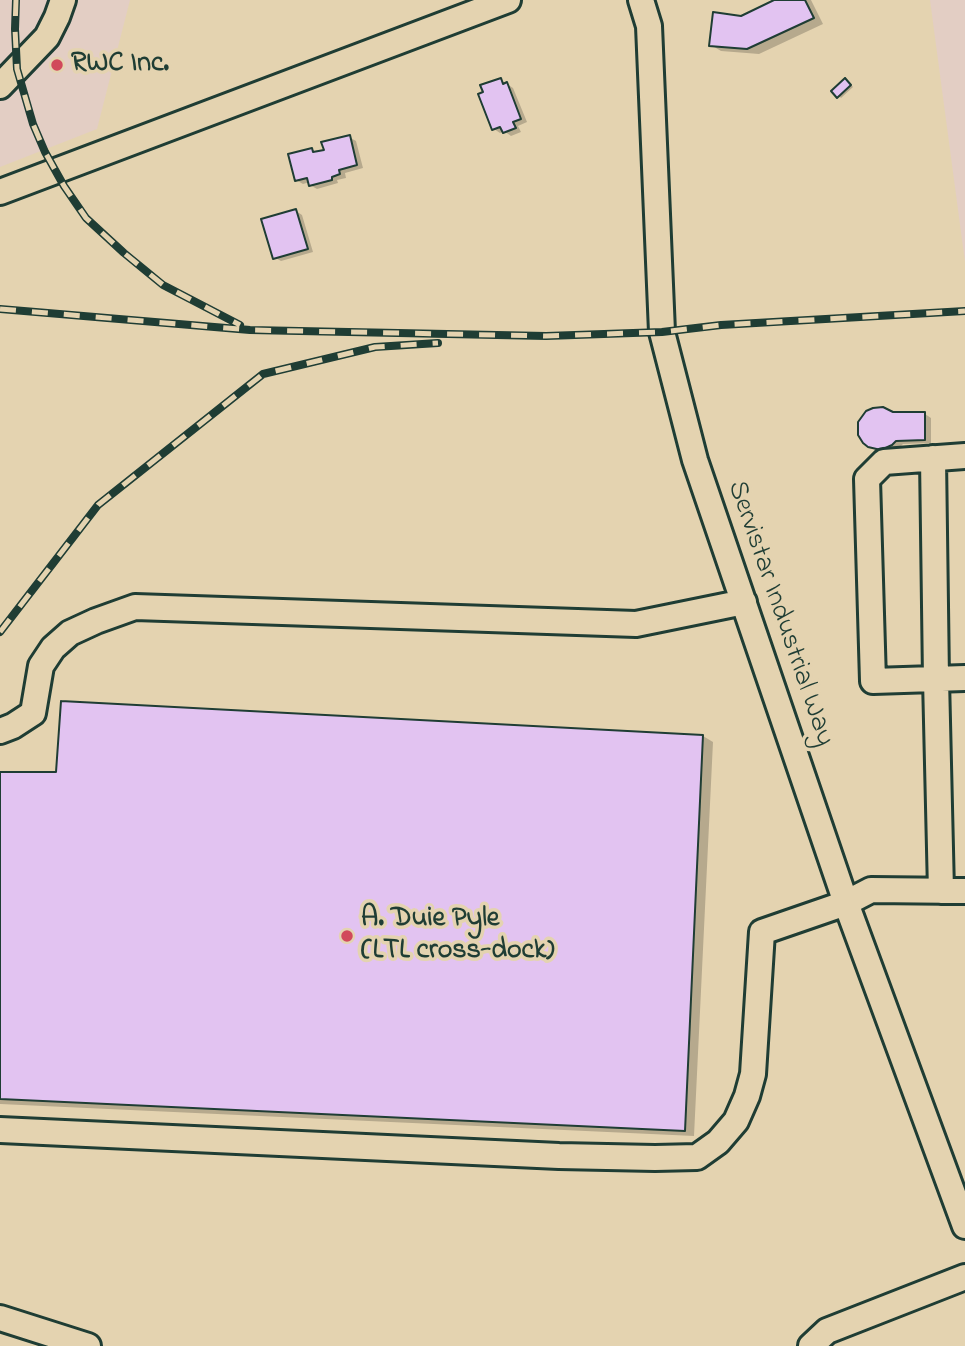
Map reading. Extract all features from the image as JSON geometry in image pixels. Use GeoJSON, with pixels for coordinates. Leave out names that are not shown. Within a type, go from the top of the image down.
{"type":"FeatureCollection","features":[{"type":"Feature","properties":{"kind":"street"},"geometry":{"type":"LineString","coordinates":[[0,86],[47,37],[63,0]]}},
{"type":"Feature","properties":{"kind":"street"},"geometry":{"type":"LineString","coordinates":[[0,192],[508,0]]}},
{"type":"Feature","properties":{"kind":"street","name":"Servistar Industrial Way"},"geometry":{"type":"LineString","coordinates":[[641,0],[649,26],[662,332],[695,460],[846,903],[965,1226]]}},
{"type":"Feature","properties":{"kind":"street"},"geometry":{"type":"LineString","coordinates":[[965,456],[884,462],[867,479],[873,681],[965,678]]}},
{"type":"Feature","properties":{"kind":"street"},"geometry":{"type":"LineString","coordinates":[[0,1130],[559,1156],[655,1158],[696,1157],[718,1142],[736,1121],[753,1074],[762,932],[846,903],[871,890],[953,891],[936,679],[933,458]]}},
{"type":"Feature","properties":{"kind":"street"},"geometry":{"type":"LineString","coordinates":[[0,731],[33,713],[41,666],[53,648],[70,633],[135,607],[636,624],[744,602]]}},
{"type":"Feature","properties":{"kind":"street"},"geometry":{"type":"LineString","coordinates":[[811,1346],[827,1331],[965,1277]]}},
{"type":"Feature","properties":{"kind":"street"},"geometry":{"type":"LineString","coordinates":[[0,1318],[88,1346]]}},
{"type":"Feature","properties":{"kind":"shaded area","name":"RWC Inc."},"geometry":{"type":"Polygon","coordinates":[[[0,0],[130,0],[97,129],[0,167],[0,0]]]}},
{"type":"Feature","properties":{"kind":"shaded area"},"geometry":{"type":"Polygon","coordinates":[[[930,0],[965,0],[965,262],[930,0]]]}},
{"type":"Feature","properties":{"kind":"building"},"geometry":{"type":"Polygon","coordinates":[[[774,0],[805,0],[814,18],[747,49],[709,46],[713,12],[741,16],[774,0]]]}},
{"type":"Feature","properties":{"kind":"building"},"geometry":{"type":"Polygon","coordinates":[[[501,78],[503,84],[507,82],[521,119],[513,122],[516,128],[503,133],[500,127],[492,130],[478,94],[483,92],[480,85],[501,78]]]}},
{"type":"Feature","properties":{"kind":"building"},"geometry":{"type":"Polygon","coordinates":[[[845,78],[851,85],[837,98],[831,91],[845,78]]]}},
{"type":"Feature","properties":{"kind":"building"},"geometry":{"type":"Polygon","coordinates":[[[350,135],[357,165],[339,170],[340,174],[332,177],[332,180],[309,186],[307,178],[295,181],[288,154],[312,148],[313,152],[324,150],[321,142],[350,135]]]}},
{"type":"Feature","properties":{"kind":"building"},"geometry":{"type":"Polygon","coordinates":[[[296,209],[308,249],[273,259],[261,219],[296,209]]]}},
{"type":"Feature","properties":{"kind":"building"},"geometry":{"type":"Polygon","coordinates":[[[883,407],[893,412],[925,412],[925,440],[896,441],[881,450],[868,447],[858,435],[858,422],[866,411],[883,407]]]}},
{"type":"Feature","properties":{"kind":"building","name":"A. Duie Pyle (LTL cross-dock)"},"geometry":{"type":"Polygon","coordinates":[[[61,701],[703,735],[685,1131],[0,1099],[0,772],[56,772],[61,701]]]}},
{"type":"Feature","properties":{"kind":"railway"},"geometry":{"type":"LineString","coordinates":[[16,0],[17,69],[33,124],[64,186],[86,218],[163,285],[240,325]]}},
{"type":"Feature","properties":{"kind":"railway"},"geometry":{"type":"LineString","coordinates":[[0,309],[250,330],[546,336],[662,332],[721,325],[965,311]]}},
{"type":"Feature","properties":{"kind":"railway"},"geometry":{"type":"LineString","coordinates":[[0,632],[98,505],[263,374],[375,347],[438,343]]}},
{"type":"Feature","properties":{"kind":"place","name":"RWC Inc."},"geometry":{"type":"Point","coordinates":[57,65]}},
{"type":"Feature","properties":{"kind":"place","name":"A. Duie Pyle (LTL cross-dock)"},"geometry":{"type":"Point","coordinates":[347,936]}}]}
